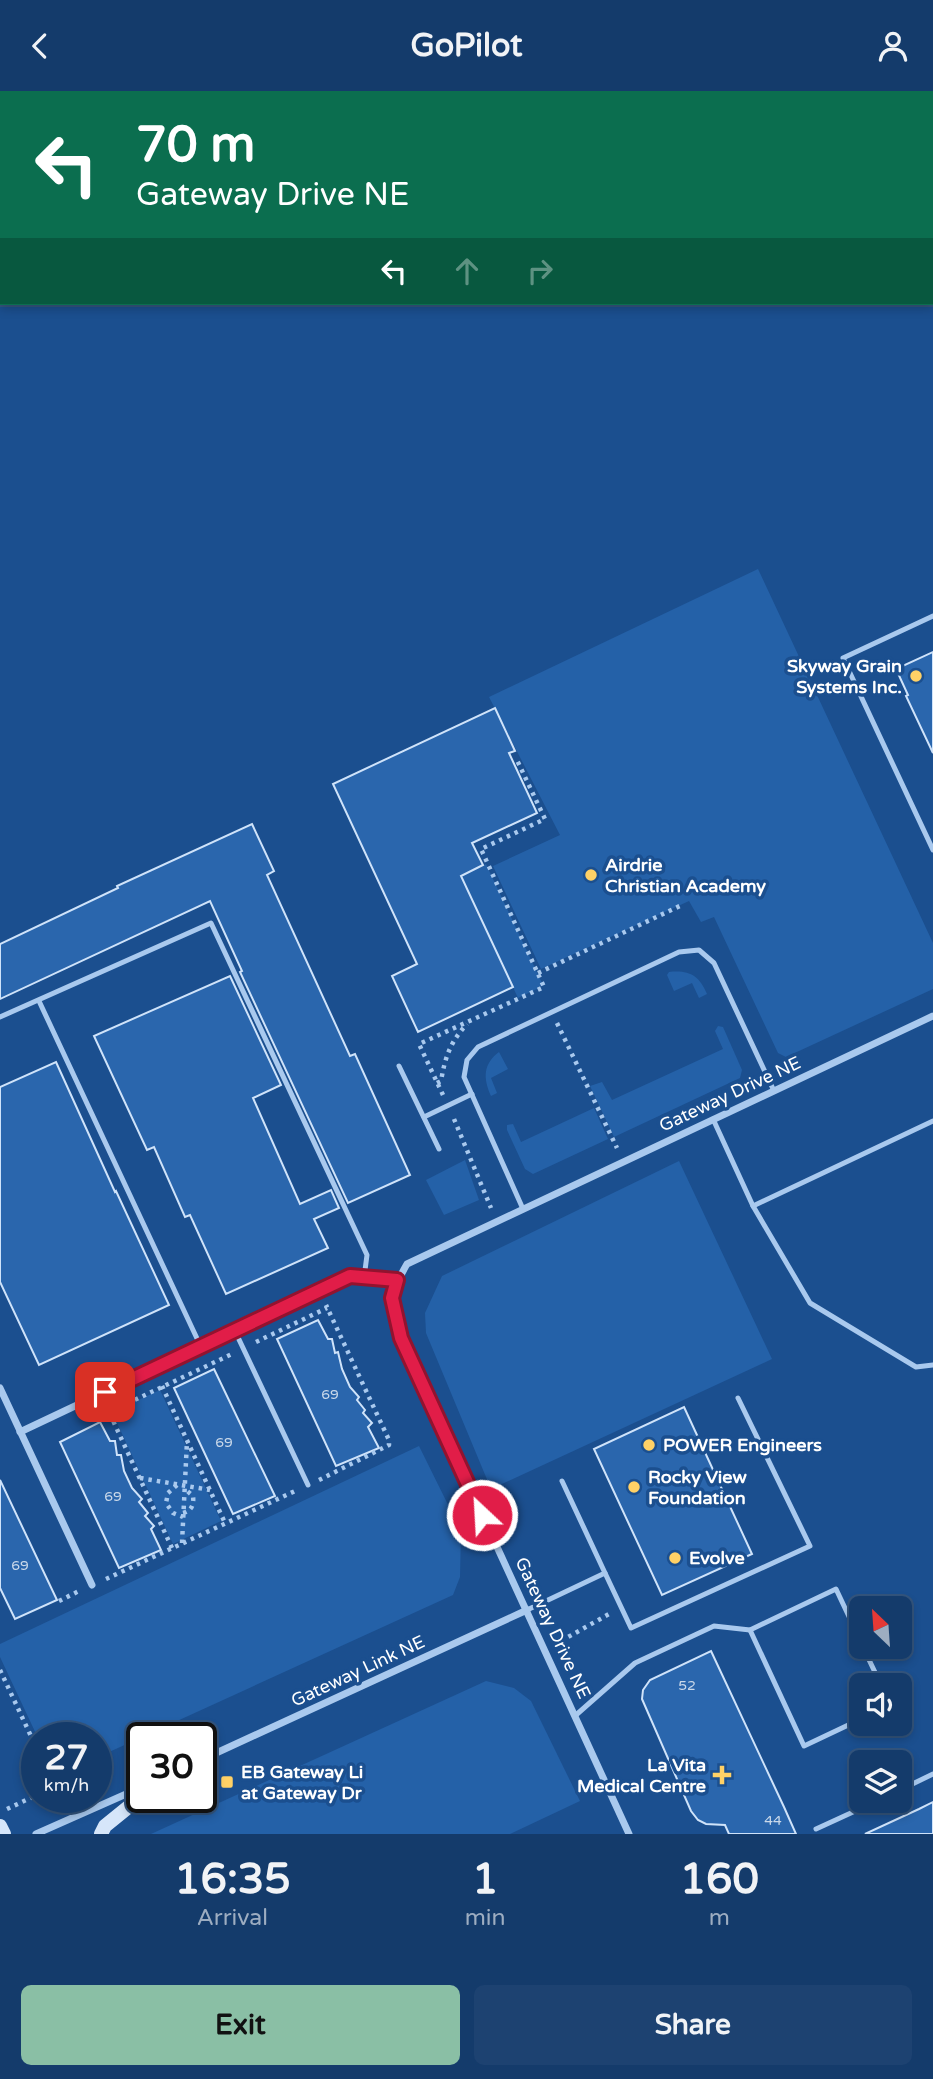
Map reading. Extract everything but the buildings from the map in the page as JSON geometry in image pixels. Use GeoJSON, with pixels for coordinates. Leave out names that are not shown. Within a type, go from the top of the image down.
{"type":"FeatureCollection","features":[{"type":"Feature","properties":{"kind":"street","name":"Gateway Drive NE"},"geometry":{"type":"LineString","coordinates":[[629,1834],[401,1338],[392,1298],[397,1280],[407,1264],[933,1016]]}},
{"type":"Feature","properties":{"kind":"street"},"geometry":{"type":"LineString","coordinates":[[20,1432],[350,1276],[397,1280]]}},
{"type":"Feature","properties":{"kind":"street"},"geometry":{"type":"LineString","coordinates":[[0,1388],[92,1585]]}},
{"type":"Feature","properties":{"kind":"street","name":"Gateway Link NE"},"geometry":{"type":"LineString","coordinates":[[217,1753],[527,1610]]}},
{"type":"Feature","properties":{"kind":"street"},"geometry":{"type":"LineString","coordinates":[[36,1834],[126,1794]]}},
{"type":"Feature","properties":{"kind":"street"},"geometry":{"type":"LineString","coordinates":[[102,1834],[105,1826],[126,1809]]}},
{"type":"Feature","properties":{"kind":"street"},"geometry":{"type":"LineString","coordinates":[[0,1826],[4,1834]]}},
{"type":"Feature","properties":{"kind":"lane"},"geometry":{"type":"LineString","coordinates":[[933,616],[843,658],[933,850]]}},
{"type":"Feature","properties":{"kind":"lane"},"geometry":{"type":"LineString","coordinates":[[0,1017],[211,923],[367,1255],[365,1278]]}},
{"type":"Feature","properties":{"kind":"lane"},"geometry":{"type":"LineString","coordinates":[[523,1209],[464,1077],[467,1060],[478,1047],[678,952],[699,950],[714,963],[774,1091]]}},
{"type":"Feature","properties":{"kind":"lane"},"geometry":{"type":"LineString","coordinates":[[39,1001],[201,1347]]}},
{"type":"Feature","properties":{"kind":"lane"},"geometry":{"type":"LineString","coordinates":[[400,1066],[439,1149]]}},
{"type":"Feature","properties":{"kind":"lane"},"geometry":{"type":"LineString","coordinates":[[424,1117],[472,1094]]}},
{"type":"Feature","properties":{"kind":"lane"},"geometry":{"type":"LineString","coordinates":[[713,1119],[753,1206],[810,1303],[916,1367],[933,1365]]}},
{"type":"Feature","properties":{"kind":"lane"},"geometry":{"type":"LineString","coordinates":[[753,1206],[933,1121]]}},
{"type":"Feature","properties":{"kind":"lane"},"geometry":{"type":"LineString","coordinates":[[235,1331],[308,1485]]}},
{"type":"Feature","properties":{"kind":"lane"},"geometry":{"type":"LineString","coordinates":[[562,1481],[631,1628],[810,1546],[738,1398]]}},
{"type":"Feature","properties":{"kind":"lane"},"geometry":{"type":"LineString","coordinates":[[527,1610],[605,1573]]}},
{"type":"Feature","properties":{"kind":"lane"},"geometry":{"type":"LineString","coordinates":[[576,1716],[635,1663],[714,1626],[750,1630],[836,1590],[849,1618]]}},
{"type":"Feature","properties":{"kind":"lane"},"geometry":{"type":"LineString","coordinates":[[750,1630],[804,1746],[849,1725]]}},
{"type":"Feature","properties":{"kind":"lane"},"geometry":{"type":"LineString","coordinates":[[912,1784],[933,1774]]}},
{"type":"Feature","properties":{"kind":"lane"},"geometry":{"type":"LineString","coordinates":[[816,1829],[851,1813]]}},
{"type":"Feature","properties":{"kind":"path"},"geometry":{"type":"LineString","coordinates":[[497,1221],[419,1044],[544,987],[481,849],[545,819],[516,758]]}},
{"type":"Feature","properties":{"kind":"path"},"geometry":{"type":"LineString","coordinates":[[538,973],[684,904]]}},
{"type":"Feature","properties":{"kind":"path"},"geometry":{"type":"LineString","coordinates":[[552,1012],[623,1161]]}},
{"type":"Feature","properties":{"kind":"path"},"geometry":{"type":"LineString","coordinates":[[437,1083],[441,1081],[444,1061],[452,1042],[471,1021]]}},
{"type":"Feature","properties":{"kind":"path"},"geometry":{"type":"LineString","coordinates":[[59,1601],[389,1445],[319,1291]]}},
{"type":"Feature","properties":{"kind":"path"},"geometry":{"type":"LineString","coordinates":[[172,1548],[108,1412],[327,1308]]}},
{"type":"Feature","properties":{"kind":"path"},"geometry":{"type":"LineString","coordinates":[[162,1386],[225,1523]]}},
{"type":"Feature","properties":{"kind":"path"},"geometry":{"type":"LineString","coordinates":[[182,1543],[187,1440]]}},
{"type":"Feature","properties":{"kind":"path"},"geometry":{"type":"LineString","coordinates":[[139,1478],[210,1490]]}},
{"type":"Feature","properties":{"kind":"path"},"geometry":{"type":"LineString","coordinates":[[178,1484],[168,1493],[166,1503],[173,1513],[183,1515]]}},
{"type":"Feature","properties":{"kind":"path"},"geometry":{"type":"LineString","coordinates":[[183,1515],[193,1503],[193,1496],[185,1487]]}},
{"type":"Feature","properties":{"kind":"path"},"geometry":{"type":"LineString","coordinates":[[561,1641],[589,1623],[622,1608]]}},
{"type":"Feature","properties":{"kind":"path"},"geometry":{"type":"LineString","coordinates":[[0,1670],[24,1722]]}},
{"type":"Feature","properties":{"kind":"path"},"geometry":{"type":"LineString","coordinates":[[0,1812],[21,1802]]}},
{"type":"Feature","properties":{"kind":"shaded area"},"geometry":{"type":"Polygon","coordinates":[[[758,569],[933,943],[933,989],[786,1057],[778,1053],[714,917],[701,922],[689,901],[541,969],[493,866],[560,835],[489,697],[758,569]]]}},
{"type":"Feature","properties":{"kind":"shaded area"},"geometry":{"type":"Polygon","coordinates":[[[486,864],[542,983],[539,988],[518,998],[461,876],[486,864]]]}},
{"type":"Feature","properties":{"kind":"shaded area"},"geometry":{"type":"Polygon","coordinates":[[[669,972],[692,975],[701,982],[707,994],[699,998],[692,983],[674,991],[667,975],[669,972]]]}},
{"type":"Feature","properties":{"kind":"shaded area"},"geometry":{"type":"Polygon","coordinates":[[[718,1026],[723,1027],[742,1070],[740,1078],[614,1137],[590,1086],[602,1082],[612,1100],[723,1049],[715,1031],[718,1026]]]}},
{"type":"Feature","properties":{"kind":"shaded area"},"geometry":{"type":"Polygon","coordinates":[[[499,1052],[508,1069],[491,1078],[497,1093],[491,1096],[487,1083],[487,1066],[499,1052]]]}},
{"type":"Feature","properties":{"kind":"shaded area"},"geometry":{"type":"Polygon","coordinates":[[[594,1108],[608,1139],[533,1174],[525,1169],[507,1125],[513,1124],[521,1142],[594,1108]]]}},
{"type":"Feature","properties":{"kind":"shaded area"},"geometry":{"type":"Polygon","coordinates":[[[465,1160],[479,1200],[444,1215],[426,1180],[465,1160]]]}},
{"type":"Feature","properties":{"kind":"shaded area"},"geometry":{"type":"Polygon","coordinates":[[[679,1161],[772,1359],[491,1489],[426,1333],[425,1313],[442,1276],[679,1161]]]}},
{"type":"Feature","properties":{"kind":"shaded area"},"geometry":{"type":"Polygon","coordinates":[[[160,1390],[221,1521],[173,1544],[112,1412],[160,1390]]]}},
{"type":"Feature","properties":{"kind":"shaded area"},"geometry":{"type":"Polygon","coordinates":[[[419,1446],[461,1531],[460,1577],[453,1595],[175,1722],[126,1722],[126,1744],[112,1751],[112,1722],[30,1722],[0,1657],[0,1644],[419,1446]]]}},
{"type":"Feature","properties":{"kind":"shaded area"},"geometry":{"type":"Polygon","coordinates":[[[486,1681],[514,1688],[531,1701],[580,1801],[510,1834],[151,1834],[197,1813],[217,1813],[217,1804],[486,1681]]]}},
{"type":"Feature","properties":{"kind":"place","name":"Skyway Grain Systems Inc."},"geometry":{"type":"Point","coordinates":[916,676]}},
{"type":"Feature","properties":{"kind":"place","name":"Airdrie Christian Academy"},"geometry":{"type":"Point","coordinates":[591,875]}},
{"type":"Feature","properties":{"kind":"place","name":"POWER Engineers"},"geometry":{"type":"Point","coordinates":[649,1445]}},
{"type":"Feature","properties":{"kind":"place","name":"Rocky View Foundation"},"geometry":{"type":"Point","coordinates":[634,1487]}},
{"type":"Feature","properties":{"kind":"place","name":"Evolve"},"geometry":{"type":"Point","coordinates":[675,1558]}},
{"type":"Feature","properties":{"kind":"place","name":"La Vita Medical Centre"},"geometry":{"type":"Point","coordinates":[722,1775]}},
{"type":"Feature","properties":{"kind":"place","name":"EB Gateway Li at Gateway Dr"},"geometry":{"type":"Point","coordinates":[227,1782]}},
{"type":"Feature","properties":{"kind":"route"},"geometry":{"type":"LineString","coordinates":[[105,1392],[350,1276],[397,1280],[392,1298],[401,1338],[482,1515]]}}]}
